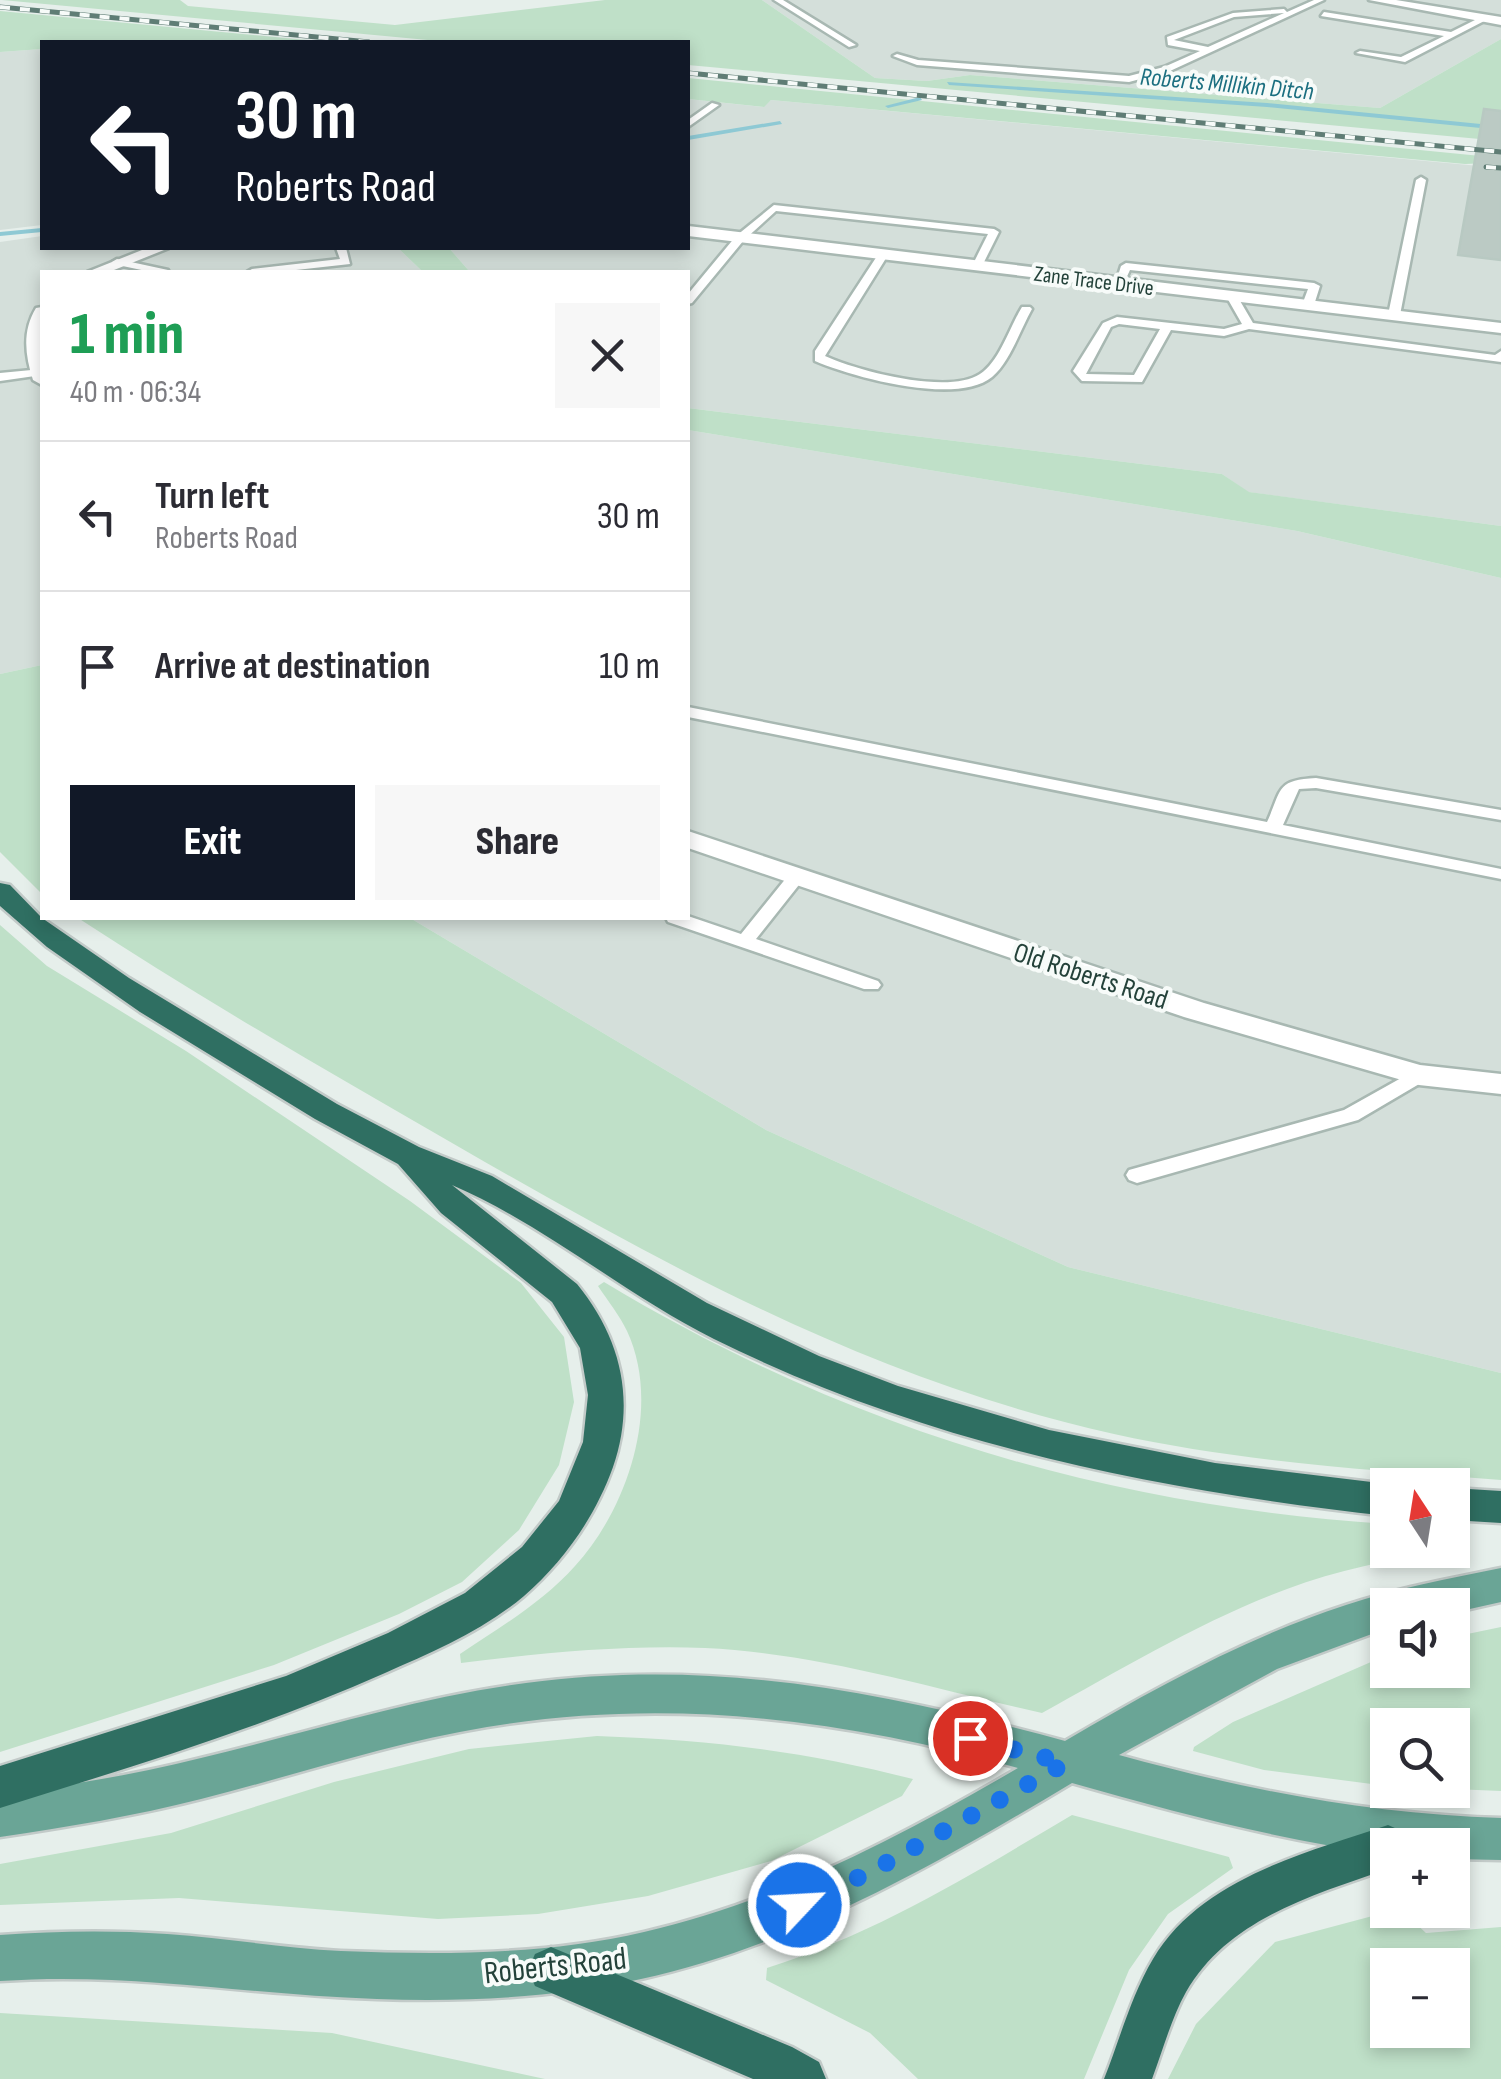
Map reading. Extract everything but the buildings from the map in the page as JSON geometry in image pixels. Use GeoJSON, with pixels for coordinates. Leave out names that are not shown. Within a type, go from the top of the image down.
{"type":"FeatureCollection","features":[{"type":"Feature","properties":{"kind":"highway"},"geometry":{"type":"LineString","coordinates":[[0,891],[139,1000],[407,1154],[477,1182],[679,1305],[730,1330],[910,1408],[1086,1458],[1261,1488],[1370,1498]]}},
{"type":"Feature","properties":{"kind":"highway"},"geometry":{"type":"LineString","coordinates":[[0,1787],[250,1709],[426,1635],[504,1588],[544,1552],[573,1514],[593,1472],[608,1414],[606,1376],[590,1330],[576,1305],[549,1277],[452,1204],[407,1154]]}},
{"type":"Feature","properties":{"kind":"highway"},"geometry":{"type":"LineString","coordinates":[[1470,1505],[1501,1507]]}},
{"type":"Feature","properties":{"kind":"highway"},"geometry":{"type":"LineString","coordinates":[[1128,2079],[1174,1967],[1208,1927],[1248,1900],[1370,1853]]}},
{"type":"Feature","properties":{"kind":"highway"},"geometry":{"type":"LineString","coordinates":[[550,1970],[802,2079]]}},
{"type":"Feature","properties":{"kind":"main road"},"geometry":{"type":"LineString","coordinates":[[1470,1592],[1501,1585]]}},
{"type":"Feature","properties":{"kind":"main road","name":"Roberts Road"},"geometry":{"type":"LineString","coordinates":[[0,1958],[185,1958],[340,1974],[550,1970],[642,1956],[799,1905],[870,1872],[1138,1720],[1292,1641],[1370,1616]]}},
{"type":"Feature","properties":{"kind":"main road"},"geometry":{"type":"LineString","coordinates":[[0,1816],[200,1779],[384,1729],[508,1705],[664,1694],[808,1702],[945,1730],[1264,1816],[1370,1838]]}},
{"type":"Feature","properties":{"kind":"main road"},"geometry":{"type":"LineString","coordinates":[[1470,1840],[1501,1839]]}},
{"type":"Feature","properties":{"kind":"street"},"geometry":{"type":"LineString","coordinates":[[1375,0],[1501,21]]}},
{"type":"Feature","properties":{"kind":"street","name":"Zane Trace Drive"},"geometry":{"type":"LineString","coordinates":[[690,231],[1501,328]]}},
{"type":"Feature","properties":{"kind":"street"},"geometry":{"type":"LineString","coordinates":[[98,270],[125,255],[151,250]]}},
{"type":"Feature","properties":{"kind":"street"},"geometry":{"type":"LineString","coordinates":[[40,314],[36,344],[40,370]]}},
{"type":"Feature","properties":{"kind":"street","name":"Old Roberts Road"},"geometry":{"type":"LineString","coordinates":[[690,841],[1194,1010],[1418,1074],[1501,1084]]}},
{"type":"Feature","properties":{"kind":"lane"},"geometry":{"type":"LineString","coordinates":[[778,0],[852,45]]}},
{"type":"Feature","properties":{"kind":"lane"},"geometry":{"type":"LineString","coordinates":[[897,56],[917,62],[1116,80],[1167,69],[1320,0]]}},
{"type":"Feature","properties":{"kind":"lane"},"geometry":{"type":"LineString","coordinates":[[1209,50],[1171,43],[1170,39],[1245,12],[1296,11]]}},
{"type":"Feature","properties":{"kind":"lane"},"geometry":{"type":"LineString","coordinates":[[1324,14],[1453,35]]}},
{"type":"Feature","properties":{"kind":"lane"},"geometry":{"type":"LineString","coordinates":[[1360,53],[1402,60],[1486,18]]}},
{"type":"Feature","properties":{"kind":"lane"},"geometry":{"type":"LineString","coordinates":[[690,123],[715,105]]}},
{"type":"Feature","properties":{"kind":"lane"},"geometry":{"type":"LineString","coordinates":[[1394,315],[1421,180]]}},
{"type":"Feature","properties":{"kind":"lane"},"geometry":{"type":"LineString","coordinates":[[690,299],[740,238],[774,208],[994,232],[976,266]]}},
{"type":"Feature","properties":{"kind":"lane"},"geometry":{"type":"LineString","coordinates":[[271,270],[346,262],[342,250]]}},
{"type":"Feature","properties":{"kind":"lane"},"geometry":{"type":"LineString","coordinates":[[883,254],[821,351],[819,358],[834,366],[891,378],[968,382],[988,375],[1026,309]]}},
{"type":"Feature","properties":{"kind":"lane"},"geometry":{"type":"LineString","coordinates":[[125,255],[159,270]]}},
{"type":"Feature","properties":{"kind":"lane"},"geometry":{"type":"LineString","coordinates":[[1119,283],[1126,266],[1314,286],[1308,305]]}},
{"type":"Feature","properties":{"kind":"lane"},"geometry":{"type":"LineString","coordinates":[[1232,296],[1249,326]]}},
{"type":"Feature","properties":{"kind":"lane"},"geometry":{"type":"LineString","coordinates":[[1167,327],[1138,379],[1082,376],[1079,371],[1106,325],[1118,320],[1224,333],[1249,326],[1500,359],[1501,355]]}},
{"type":"Feature","properties":{"kind":"lane"},"geometry":{"type":"LineString","coordinates":[[0,377],[40,376]]}},
{"type":"Feature","properties":{"kind":"lane"},"geometry":{"type":"LineString","coordinates":[[690,712],[1501,874]]}},
{"type":"Feature","properties":{"kind":"lane"},"geometry":{"type":"LineString","coordinates":[[1274,829],[1293,784],[1316,782],[1501,815]]}},
{"type":"Feature","properties":{"kind":"lane"},"geometry":{"type":"LineString","coordinates":[[744,941],[797,876]]}},
{"type":"Feature","properties":{"kind":"lane"},"geometry":{"type":"LineString","coordinates":[[681,920],[871,985]]}},
{"type":"Feature","properties":{"kind":"lane"},"geometry":{"type":"LineString","coordinates":[[1137,1175],[1351,1116],[1418,1074]]}},
{"type":"Feature","properties":{"kind":"shaded area"},"geometry":{"type":"Polygon","coordinates":[[[762,0],[1501,0],[1501,39],[1380,108],[970,75],[927,81],[875,78],[762,0]]]}},
{"type":"Feature","properties":{"kind":"shaded area"},"geometry":{"type":"Polygon","coordinates":[[[40,49],[40,225],[0,230],[0,52],[40,49]]]}},
{"type":"Feature","properties":{"kind":"shaded area"},"geometry":{"type":"Polygon","coordinates":[[[690,99],[763,107],[771,100],[1501,168],[1501,526],[1248,492],[1222,474],[690,408],[690,270],[468,270],[451,250],[690,250],[690,99]]]}},
{"type":"Feature","properties":{"kind":"shaded area"},"geometry":{"type":"Polygon","coordinates":[[[40,236],[40,250],[400,250],[421,270],[40,270],[40,665],[0,674],[0,242],[40,236]]]}},
{"type":"Feature","properties":{"kind":"shaded area"},"geometry":{"type":"Polygon","coordinates":[[[690,430],[1297,531],[1501,578],[1501,1373],[1068,1267],[766,1130],[413,920],[690,920],[690,430]]]}},
{"type":"Feature","properties":{"kind":"green space"},"geometry":{"type":"Polygon","coordinates":[[[2,0],[180,0],[188,6],[395,25],[605,0],[762,0],[875,78],[927,81],[970,75],[1380,108],[1501,39],[1501,141],[690,65],[690,40],[428,40],[2,0]]]}},
{"type":"Feature","properties":{"kind":"green space"},"geometry":{"type":"Polygon","coordinates":[[[0,11],[307,40],[40,40],[40,49],[0,52],[0,11]]]}},
{"type":"Feature","properties":{"kind":"green space"},"geometry":{"type":"Polygon","coordinates":[[[690,78],[1501,158],[1465,164],[771,100],[764,107],[690,99],[690,78]]]}},
{"type":"Feature","properties":{"kind":"green space"},"geometry":{"type":"Polygon","coordinates":[[[400,250],[451,250],[468,270],[421,270],[400,250]]]}},
{"type":"Feature","properties":{"kind":"green space"},"geometry":{"type":"Polygon","coordinates":[[[690,408],[1222,474],[1249,492],[1501,526],[1501,578],[1297,531],[690,430],[690,408]]]}},
{"type":"Feature","properties":{"kind":"green space"},"geometry":{"type":"Polygon","coordinates":[[[40,665],[40,892],[0,852],[0,674],[40,665]]]}},
{"type":"Feature","properties":{"kind":"green space"},"geometry":{"type":"Polygon","coordinates":[[[81,920],[413,920],[766,1130],[1068,1267],[1501,1373],[1501,1480],[1470,1477],[1470,1468],[1370,1469],[1162,1444],[1026,1411],[940,1384],[857,1352],[696,1277],[538,1192],[267,1035],[81,920]]]}},
{"type":"Feature","properties":{"kind":"green space"},"geometry":{"type":"Polygon","coordinates":[[[0,925],[47,966],[186,1051],[410,1201],[521,1283],[564,1337],[574,1402],[559,1465],[519,1530],[462,1582],[399,1614],[274,1665],[0,1752],[0,925]]]}},
{"type":"Feature","properties":{"kind":"green space"},"geometry":{"type":"Polygon","coordinates":[[[604,1282],[696,1334],[789,1379],[884,1418],[981,1451],[1080,1478],[1180,1499],[1370,1522],[1370,1565],[1306,1582],[1255,1602],[1162,1646],[1042,1713],[874,1673],[747,1651],[613,1649],[461,1663],[460,1654],[535,1603],[575,1566],[594,1542],[624,1486],[640,1423],[637,1360],[627,1331],[598,1286],[604,1282]]]}},
{"type":"Feature","properties":{"kind":"green space"},"geometry":{"type":"Polygon","coordinates":[[[1501,1627],[1501,1791],[1470,1790],[1470,1708],[1370,1708],[1370,1784],[1264,1770],[1193,1751],[1233,1722],[1370,1662],[1370,1688],[1470,1688],[1470,1633],[1501,1627]]]}},
{"type":"Feature","properties":{"kind":"green space"},"geometry":{"type":"Polygon","coordinates":[[[597,1736],[756,1749],[913,1779],[902,1796],[771,1861],[648,1896],[538,1914],[438,1919],[179,1898],[0,1905],[0,1864],[171,1833],[334,1782],[469,1749],[597,1736]]]}},
{"type":"Feature","properties":{"kind":"green space"},"geometry":{"type":"Polygon","coordinates":[[[1072,1815],[1229,1857],[1233,1868],[1168,1914],[1129,1970],[1084,2079],[918,2079],[870,2033],[766,1980],[767,1968],[887,1919],[1072,1815]]]}},
{"type":"Feature","properties":{"kind":"green space"},"geometry":{"type":"Polygon","coordinates":[[[1370,1917],[1370,1928],[1421,1928],[1426,1933],[1501,1927],[1501,2079],[1168,2079],[1196,2024],[1275,1942],[1370,1917]]]}},
{"type":"Feature","properties":{"kind":"green space"},"geometry":{"type":"Polygon","coordinates":[[[0,2013],[332,2033],[545,2079],[0,2079],[0,2013]]]}},
{"type":"Feature","properties":{"kind":"waterway","name":"Roberts Millikin Ditch"},"geometry":{"type":"LineString","coordinates":[[949,83],[1267,105],[1501,128]]}},
{"type":"Feature","properties":{"kind":"waterway","name":"Roberts Millikin Ditch"},"geometry":{"type":"LineString","coordinates":[[888,106],[920,99]]}},
{"type":"Feature","properties":{"kind":"waterway","name":"Roberts Millikin Ditch"},"geometry":{"type":"LineString","coordinates":[[690,138],[780,123]]}},
{"type":"Feature","properties":{"kind":"waterway","name":"Roberts Millikin Ditch"},"geometry":{"type":"LineString","coordinates":[[0,234],[40,230]]}},
{"type":"Feature","properties":{"kind":"railway"},"geometry":{"type":"LineString","coordinates":[[0,7],[348,40]]}},
{"type":"Feature","properties":{"kind":"railway"},"geometry":{"type":"LineString","coordinates":[[690,73],[1501,152]]}},
{"type":"Feature","properties":{"kind":"railway"},"geometry":{"type":"LineString","coordinates":[[1486,167],[1501,168]]}},
{"type":"Feature","properties":{"kind":"route"},"geometry":{"type":"LineString","coordinates":[[799,1905],[929,1841],[1066,1763],[970,1738]]}}]}
